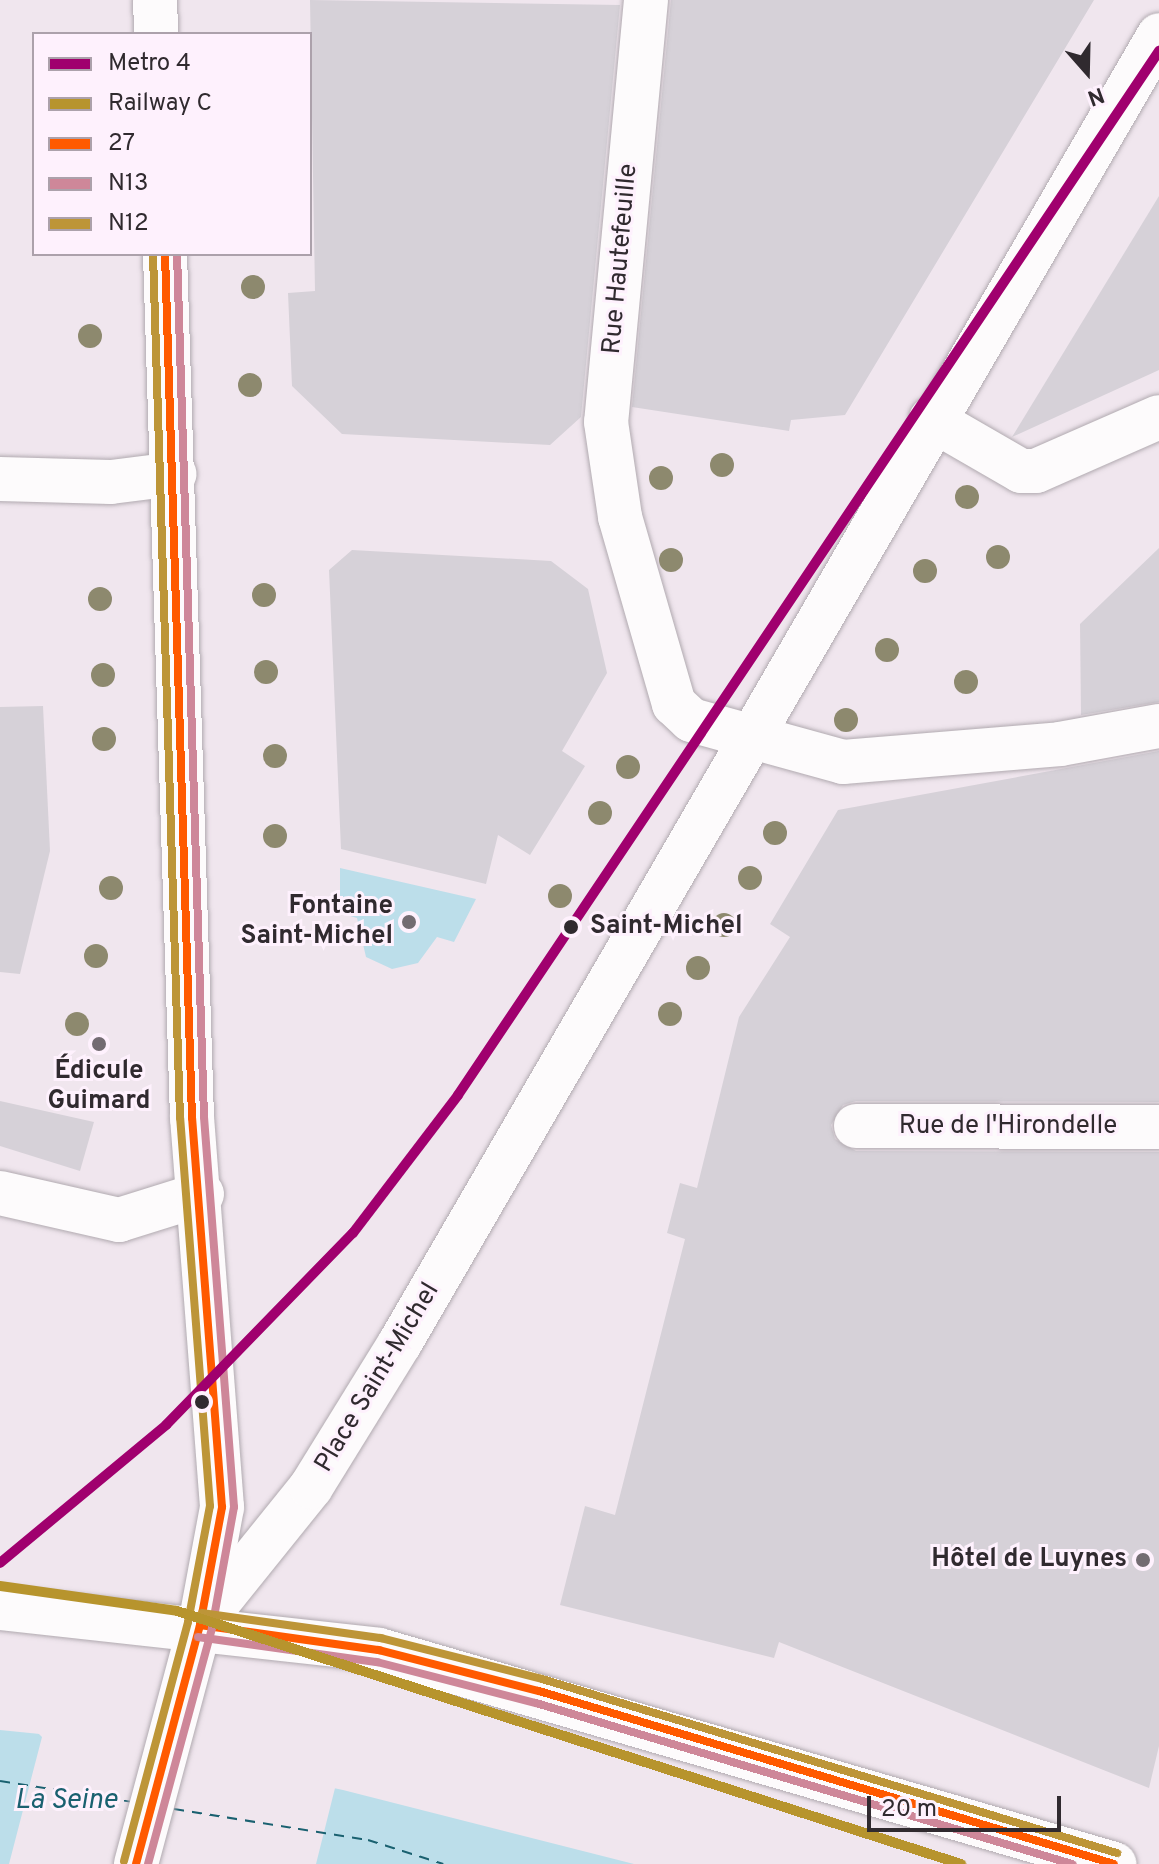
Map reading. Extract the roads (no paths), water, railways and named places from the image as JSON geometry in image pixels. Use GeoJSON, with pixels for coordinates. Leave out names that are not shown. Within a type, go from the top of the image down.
{"type":"FeatureCollection","features":[{"type":"Feature","properties":{"kind":"street"},"geometry":{"type":"LineString","coordinates":[[155,0],[156,32]]}},
{"type":"Feature","properties":{"kind":"street","name":"Rue Hautefeuille"},"geometry":{"type":"LineString","coordinates":[[646,0],[606,422],[620,517],[674,704],[691,720],[747,738],[843,762],[1060,744],[1159,726]]}},
{"type":"Feature","properties":{"kind":"street","name":"Place Saint-Michel"},"geometry":{"type":"LineString","coordinates":[[200,1625],[311,1487],[400,1343],[587,1031],[747,738],[931,419],[1159,35]]}},
{"type":"Feature","properties":{"kind":"street"},"geometry":{"type":"LineString","coordinates":[[136,1864],[169,1727],[200,1625],[222,1507],[182,858],[174,474],[165,256]]}},
{"type":"Feature","properties":{"kind":"street"},"geometry":{"type":"LineString","coordinates":[[931,419],[1021,471],[1036,471],[1159,417]]}},
{"type":"Feature","properties":{"kind":"street"},"geometry":{"type":"LineString","coordinates":[[0,479],[111,482],[174,474]]}},
{"type":"Feature","properties":{"kind":"street","name":"Rue de l'Hirondelle"},"geometry":{"type":"LineString","coordinates":[[856,1126],[1159,1127]]}},
{"type":"Feature","properties":{"kind":"street"},"geometry":{"type":"LineString","coordinates":[[0,1193],[119,1220],[202,1194]]}},
{"type":"Feature","properties":{"kind":"street"},"geometry":{"type":"LineString","coordinates":[[0,1608],[200,1625],[379,1650],[524,1687],[1114,1864]]}},
{"type":"Feature","properties":{"kind":"water","name":"Fontaine Saint-Michel"},"geometry":{"type":"Polygon","coordinates":[[[340,868],[476,899],[454,942],[437,937],[418,963],[392,969],[366,957],[357,918],[340,913],[340,868]]]}},
{"type":"Feature","properties":{"kind":"water","name":"La Seine"},"geometry":{"type":"Polygon","coordinates":[[[0,1730],[110,1741],[343,1790],[634,1864],[0,1864],[0,1730]]]}},
{"type":"Feature","properties":{"kind":"metro line","name":"4"},"geometry":{"type":"LineString","coordinates":[[0,1563],[166,1425],[353,1233],[458,1095],[1159,51]]}},
{"type":"Feature","properties":{"kind":"rail line","name":"C"},"geometry":{"type":"LineString","coordinates":[[0,1586],[177,1611],[961,1864]]}},
{"type":"Feature","properties":{"kind":"place","name":"Fontaine Saint-Michel"},"geometry":{"type":"Point","coordinates":[409,922]}},
{"type":"Feature","properties":{"kind":"place","name":"Saint-Michel"},"geometry":{"type":"Point","coordinates":[571,927]}},
{"type":"Feature","properties":{"kind":"place","name":"Édicule Guimard"},"geometry":{"type":"Point","coordinates":[99,1044]}},
{"type":"Feature","properties":{"kind":"place","name":"Hôtel de Luynes"},"geometry":{"type":"Point","coordinates":[1143,1560]}}]}
